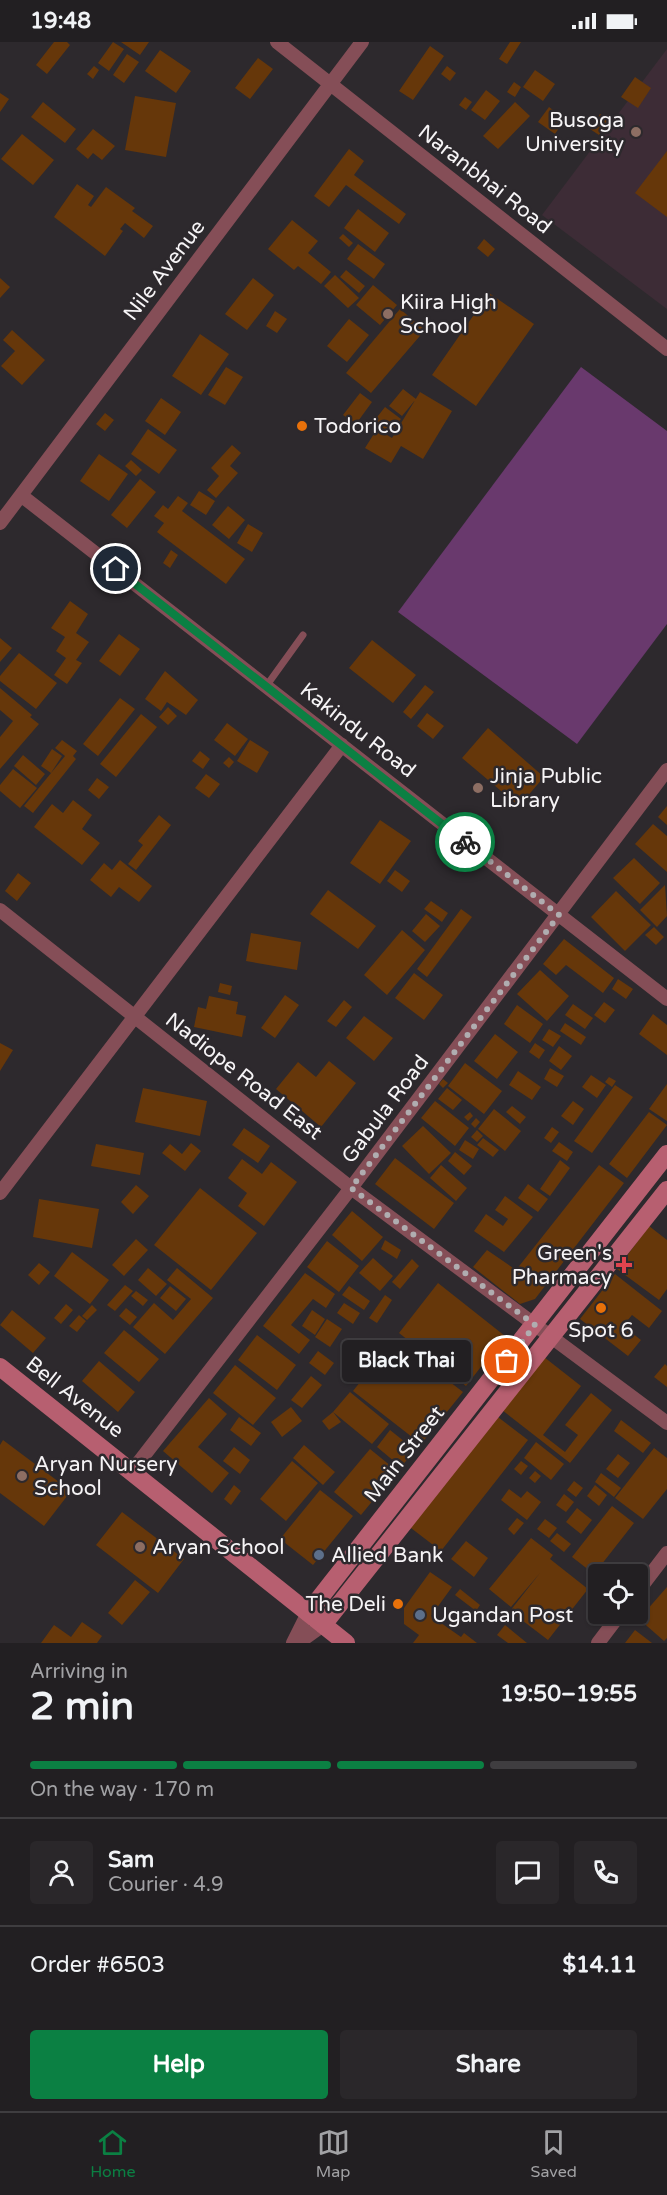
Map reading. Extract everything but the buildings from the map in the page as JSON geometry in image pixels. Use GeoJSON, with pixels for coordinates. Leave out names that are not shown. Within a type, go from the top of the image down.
{"type":"FeatureCollection","features":[{"type":"Feature","properties":{"kind":"street","name":"Naranbhai Road"},"geometry":{"type":"LineString","coordinates":[[277,42],[667,349]]}},
{"type":"Feature","properties":{"kind":"street","name":"Nile Avenue"},"geometry":{"type":"LineString","coordinates":[[0,523],[362,42]]}},
{"type":"Feature","properties":{"kind":"street","name":"Kakindu Road"},"geometry":{"type":"LineString","coordinates":[[22,496],[667,999]]}},
{"type":"Feature","properties":{"kind":"street"},"geometry":{"type":"LineString","coordinates":[[0,1193],[342,745]]}},
{"type":"Feature","properties":{"kind":"street","name":"Gabula Road"},"geometry":{"type":"LineString","coordinates":[[132,1471],[351,1188],[667,770]]}},
{"type":"Feature","properties":{"kind":"street","name":"Nadiope Road East"},"geometry":{"type":"LineString","coordinates":[[0,910],[351,1188],[667,1423]]}},
{"type":"Feature","properties":{"kind":"street","name":"Main Street"},"geometry":{"type":"LineString","coordinates":[[293,1643],[308,1613],[667,1154]]}},
{"type":"Feature","properties":{"kind":"street","name":"Main Street"},"geometry":{"type":"LineString","coordinates":[[298,1643],[323,1625],[667,1190]]}},
{"type":"Feature","properties":{"kind":"street","name":"Bell Avenue"},"geometry":{"type":"LineString","coordinates":[[0,1366],[346,1643]]}},
{"type":"Feature","properties":{"kind":"street"},"geometry":{"type":"LineString","coordinates":[[648,1579],[667,1553]]}},
{"type":"Feature","properties":{"kind":"street"},"geometry":{"type":"LineString","coordinates":[[598,1643],[612,1624]]}},
{"type":"Feature","properties":{"kind":"lane"},"geometry":{"type":"LineString","coordinates":[[267,685],[303,635]]}},
{"type":"Feature","properties":{"kind":"shaded area","name":"Busoga University"},"geometry":{"type":"Polygon","coordinates":[[[667,49],[667,309],[542,215],[667,49]]]}},
{"type":"Feature","properties":{"kind":"shaded area"},"geometry":{"type":"Polygon","coordinates":[[[581,367],[667,431],[667,624],[577,744],[398,612],[581,367]]]}},
{"type":"Feature","properties":{"kind":"way so far"},"geometry":{"type":"LineString","coordinates":[[465,842],[559,915],[351,1188],[535,1325],[507,1361]]}},
{"type":"Feature","properties":{"kind":"place","name":"Busoga University"},"geometry":{"type":"Point","coordinates":[636,132]}},
{"type":"Feature","properties":{"kind":"place","name":"Kiira High School"},"geometry":{"type":"Point","coordinates":[388,314]}},
{"type":"Feature","properties":{"kind":"place","name":"Todorico"},"geometry":{"type":"Point","coordinates":[302,426]}},
{"type":"Feature","properties":{"kind":"place","name":"Jinja Public Library"},"geometry":{"type":"Point","coordinates":[478,788]}},
{"type":"Feature","properties":{"kind":"place","name":"Green's Pharmacy"},"geometry":{"type":"Point","coordinates":[624,1265]}},
{"type":"Feature","properties":{"kind":"place","name":"Spot 6"},"geometry":{"type":"Point","coordinates":[601,1308]}},
{"type":"Feature","properties":{"kind":"place","name":"Black Thai"},"geometry":{"type":"Point","coordinates":[507,1361]}},
{"type":"Feature","properties":{"kind":"place","name":"Aryan Nursery School"},"geometry":{"type":"Point","coordinates":[22,1476]}},
{"type":"Feature","properties":{"kind":"place","name":"Aryan School"},"geometry":{"type":"Point","coordinates":[140,1547]}},
{"type":"Feature","properties":{"kind":"place","name":"Allied Bank"},"geometry":{"type":"Point","coordinates":[319,1555]}},
{"type":"Feature","properties":{"kind":"place","name":"The Deli"},"geometry":{"type":"Point","coordinates":[398,1604]}},
{"type":"Feature","properties":{"kind":"place","name":"Ugandan Post"},"geometry":{"type":"Point","coordinates":[420,1615]}},
{"type":"Feature","properties":{"kind":"route"},"geometry":{"type":"LineString","coordinates":[[116,569],[465,842]]}}]}
